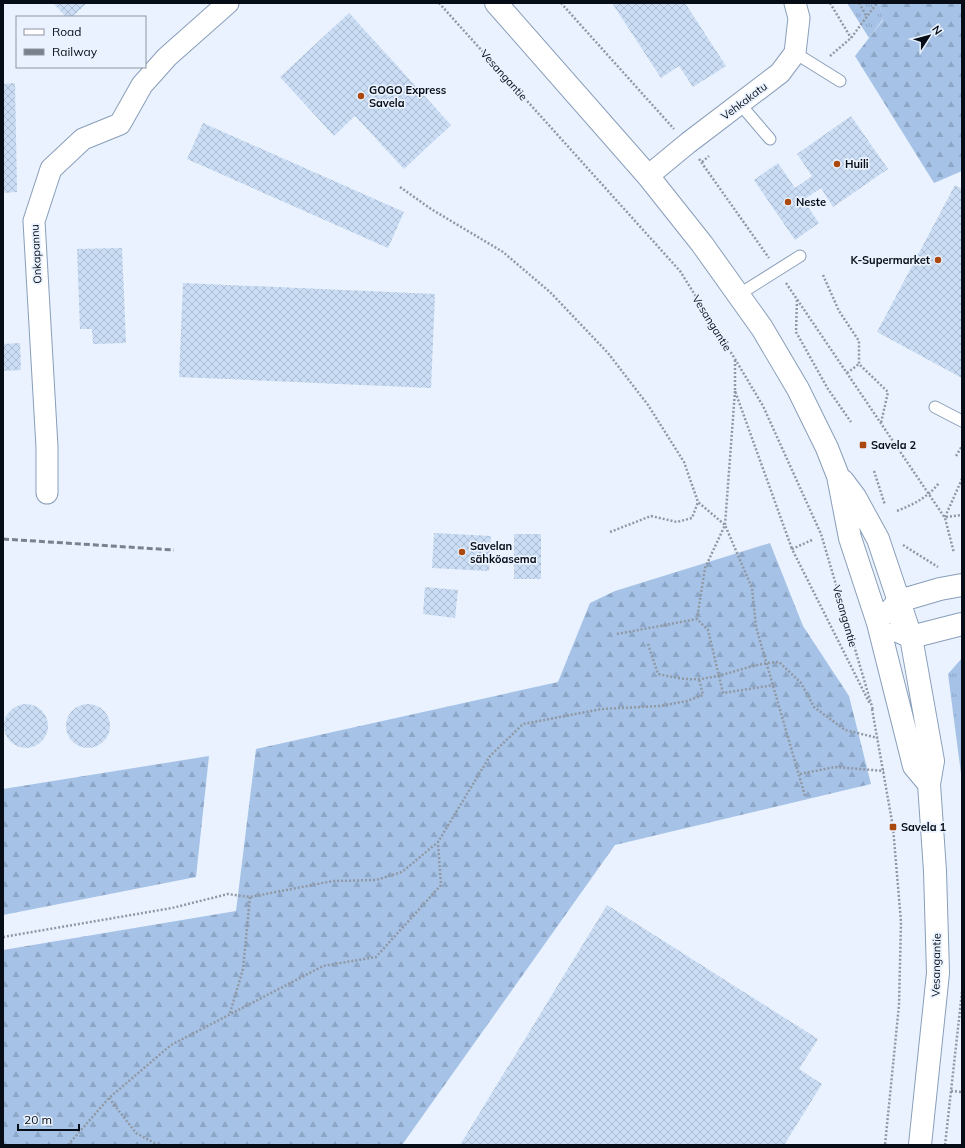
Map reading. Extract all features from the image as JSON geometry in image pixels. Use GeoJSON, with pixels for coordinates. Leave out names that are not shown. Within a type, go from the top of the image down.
{"type":"FeatureCollection","features":[{"type":"Feature","properties":{"kind":"main road","name":"Vesangantie"},"geometry":{"type":"LineString","coordinates":[[496,3],[648,176],[702,244],[762,328],[798,389],[827,448],[838,476],[850,538],[878,623],[914,766],[929,784]]}},
{"type":"Feature","properties":{"kind":"main road","name":"Vesangantie"},"geometry":{"type":"LineString","coordinates":[[838,476],[855,497],[878,539],[899,601],[911,637],[933,761],[929,784],[935,871],[938,973],[920,1145]]}},
{"type":"Feature","properties":{"kind":"main road"},"geometry":{"type":"LineString","coordinates":[[962,585],[940,589],[899,601],[878,623],[911,637],[962,624]]}},
{"type":"Feature","properties":{"kind":"street","name":"Onkapannu"},"geometry":{"type":"LineString","coordinates":[[47,492],[47,447],[34,221],[51,169],[83,139],[120,124],[142,85],[167,57],[228,3]]}},
{"type":"Feature","properties":{"kind":"street"},"geometry":{"type":"LineString","coordinates":[[795,3],[799,18],[795,54]]}},
{"type":"Feature","properties":{"kind":"street","name":"Vehkakatu"},"geometry":{"type":"LineString","coordinates":[[648,176],[688,143],[780,73],[795,54]]}},
{"type":"Feature","properties":{"kind":"lane"},"geometry":{"type":"LineString","coordinates":[[795,54],[840,81]]}},
{"type":"Feature","properties":{"kind":"lane"},"geometry":{"type":"LineString","coordinates":[[740,104],[770,139]]}},
{"type":"Feature","properties":{"kind":"lane"},"geometry":{"type":"LineString","coordinates":[[738,295],[800,256]]}},
{"type":"Feature","properties":{"kind":"lane"},"geometry":{"type":"LineString","coordinates":[[935,407],[962,421]]}},
{"type":"Feature","properties":{"kind":"path","name":"Vesangantie"},"geometry":{"type":"LineString","coordinates":[[439,3],[680,271],[764,406],[821,534],[873,710]]}},
{"type":"Feature","properties":{"kind":"path"},"geometry":{"type":"LineString","coordinates":[[561,3],[688,143],[778,270],[930,494],[945,518],[954,553]]}},
{"type":"Feature","properties":{"kind":"path"},"geometry":{"type":"LineString","coordinates":[[830,3],[851,38]]}},
{"type":"Feature","properties":{"kind":"path"},"geometry":{"type":"LineString","coordinates":[[858,3],[867,17]]}},
{"type":"Feature","properties":{"kind":"path"},"geometry":{"type":"LineString","coordinates":[[400,187],[431,209],[503,252],[550,292],[608,353],[648,405],[684,462],[698,502],[725,525],[752,588],[756,627],[800,774],[805,796]]}},
{"type":"Feature","properties":{"kind":"path"},"geometry":{"type":"LineString","coordinates":[[823,275],[839,311],[860,341],[859,364],[888,392],[881,423]]}},
{"type":"Feature","properties":{"kind":"path"},"geometry":{"type":"LineString","coordinates":[[797,299],[796,332],[828,389],[851,422]]}},
{"type":"Feature","properties":{"kind":"path"},"geometry":{"type":"LineString","coordinates":[[697,619],[705,568],[725,525],[735,359]]}},
{"type":"Feature","properties":{"kind":"path"},"geometry":{"type":"LineString","coordinates":[[847,373],[859,364]]}},
{"type":"Feature","properties":{"kind":"path"},"geometry":{"type":"LineString","coordinates":[[734,391],[792,549],[873,710],[885,771],[893,826],[901,922],[899,1005],[885,1145]]}},
{"type":"Feature","properties":{"kind":"path"},"geometry":{"type":"LineString","coordinates":[[956,456],[962,446]]}},
{"type":"Feature","properties":{"kind":"path"},"geometry":{"type":"LineString","coordinates":[[874,472],[886,507]]}},
{"type":"Feature","properties":{"kind":"path"},"geometry":{"type":"LineString","coordinates":[[945,518],[962,479]]}},
{"type":"Feature","properties":{"kind":"path"},"geometry":{"type":"LineString","coordinates":[[896,511],[917,503],[930,494],[939,483]]}},
{"type":"Feature","properties":{"kind":"path"},"geometry":{"type":"LineString","coordinates":[[610,532],[651,516],[677,522],[692,518],[698,502]]}},
{"type":"Feature","properties":{"kind":"path"},"geometry":{"type":"LineString","coordinates":[[945,518],[962,515]]}},
{"type":"Feature","properties":{"kind":"path"},"geometry":{"type":"LineString","coordinates":[[792,549],[812,540]]}},
{"type":"Feature","properties":{"kind":"path"},"geometry":{"type":"LineString","coordinates":[[898,542],[938,567],[944,567]]}},
{"type":"Feature","properties":{"kind":"path"},"geometry":{"type":"LineString","coordinates":[[617,634],[697,619]]}},
{"type":"Feature","properties":{"kind":"path"},"geometry":{"type":"LineString","coordinates":[[697,619],[708,630],[717,675],[723,693],[774,685]]}},
{"type":"Feature","properties":{"kind":"path"},"geometry":{"type":"LineString","coordinates":[[648,644],[658,674],[699,679],[767,662],[779,662],[801,683],[814,707],[845,730],[878,738]]}},
{"type":"Feature","properties":{"kind":"path"},"geometry":{"type":"LineString","coordinates":[[3,938],[172,908],[228,894],[250,897],[333,881],[376,880],[402,872],[438,842],[490,756],[523,724],[602,709],[660,706],[687,701],[703,695],[699,679]]}},
{"type":"Feature","properties":{"kind":"path"},"geometry":{"type":"LineString","coordinates":[[800,774],[835,767],[885,771]]}},
{"type":"Feature","properties":{"kind":"path"},"geometry":{"type":"LineString","coordinates":[[68,1145],[109,1098],[171,1046],[324,966],[376,957],[441,885],[438,842]]}},
{"type":"Feature","properties":{"kind":"path"},"geometry":{"type":"LineString","coordinates":[[230,1014],[242,969],[250,897]]}},
{"type":"Feature","properties":{"kind":"path"},"geometry":{"type":"LineString","coordinates":[[945,1145],[962,992]]}},
{"type":"Feature","properties":{"kind":"path"},"geometry":{"type":"LineString","coordinates":[[951,1091],[962,1092]]}},
{"type":"Feature","properties":{"kind":"path"},"geometry":{"type":"LineString","coordinates":[[109,1098],[136,1133],[158,1145]]}},
{"type":"Feature","properties":{"kind":"green space"},"geometry":{"type":"Polygon","coordinates":[[[847,3],[879,3],[883,19],[869,38],[847,3]]]}},
{"type":"Feature","properties":{"kind":"green space"},"geometry":{"type":"Polygon","coordinates":[[[879,3],[962,3],[962,171],[934,183],[855,56],[883,20],[879,3]]]}},
{"type":"Feature","properties":{"kind":"green space"},"geometry":{"type":"Polygon","coordinates":[[[770,543],[803,626],[849,696],[871,784],[615,845],[402,1145],[3,1145],[3,950],[236,911],[256,749],[558,682],[590,603],[615,591],[770,543]]]}},
{"type":"Feature","properties":{"kind":"green space"},"geometry":{"type":"Polygon","coordinates":[[[962,658],[962,781],[948,674],[962,658]]]}},
{"type":"Feature","properties":{"kind":"green space"},"geometry":{"type":"Polygon","coordinates":[[[209,756],[196,877],[3,915],[3,789],[209,756]]]}},
{"type":"Feature","properties":{"kind":"building"},"geometry":{"type":"Polygon","coordinates":[[[53,3],[87,3],[73,16],[65,16],[53,3]]]}},
{"type":"Feature","properties":{"kind":"building"},"geometry":{"type":"Polygon","coordinates":[[[612,3],[685,3],[726,66],[693,87],[679,66],[661,78],[612,3]]]}},
{"type":"Feature","properties":{"kind":"building","name":"GOGO Express Savela"},"geometry":{"type":"Polygon","coordinates":[[[349,13],[451,125],[404,169],[355,116],[334,136],[280,77],[349,13]]]}},
{"type":"Feature","properties":{"kind":"building"},"geometry":{"type":"Polygon","coordinates":[[[15,83],[17,192],[3,193],[3,84],[15,83]]]}},
{"type":"Feature","properties":{"kind":"building"},"geometry":{"type":"Polygon","coordinates":[[[851,116],[888,169],[833,207],[821,188],[803,200],[819,223],[795,240],[754,180],[778,163],[795,188],[812,176],[797,154],[851,116]]]}},
{"type":"Feature","properties":{"kind":"building"},"geometry":{"type":"Polygon","coordinates":[[[203,123],[404,212],[388,248],[187,159],[203,123]]]}},
{"type":"Feature","properties":{"kind":"building","name":"K-Supermarket"},"geometry":{"type":"Polygon","coordinates":[[[955,185],[962,189],[962,378],[877,332],[955,185]]]}},
{"type":"Feature","properties":{"kind":"building"},"geometry":{"type":"Polygon","coordinates":[[[122,248],[126,343],[93,344],[92,329],[80,329],[77,249],[122,248]]]}},
{"type":"Feature","properties":{"kind":"building"},"geometry":{"type":"Polygon","coordinates":[[[183,283],[435,294],[431,388],[179,377],[183,283]]]}},
{"type":"Feature","properties":{"kind":"building"},"geometry":{"type":"Polygon","coordinates":[[[20,343],[21,370],[3,371],[3,344],[20,343]]]}},
{"type":"Feature","properties":{"kind":"building","name":"Savelan sähköasema"},"geometry":{"type":"Polygon","coordinates":[[[434,533],[491,536],[489,571],[432,568],[434,533]]]}},
{"type":"Feature","properties":{"kind":"building"},"geometry":{"type":"Polygon","coordinates":[[[514,534],[541,534],[541,579],[514,579],[514,534]]]}},
{"type":"Feature","properties":{"kind":"building"},"geometry":{"type":"Polygon","coordinates":[[[425,587],[458,590],[455,618],[423,614],[425,587]]]}},
{"type":"Feature","properties":{"kind":"building"},"geometry":{"type":"Polygon","coordinates":[[[22,704],[30,704],[42,710],[48,722],[48,730],[42,742],[30,748],[22,748],[10,742],[4,730],[4,722],[10,710],[22,704]]]}},
{"type":"Feature","properties":{"kind":"building"},"geometry":{"type":"Polygon","coordinates":[[[84,704],[92,704],[97,705],[104,710],[109,717],[109,735],[104,742],[97,747],[84,748],[76,745],[69,738],[66,730],[66,722],[69,714],[76,707],[84,704]]]}},
{"type":"Feature","properties":{"kind":"building"},"geometry":{"type":"Polygon","coordinates":[[[607,905],[818,1039],[799,1069],[822,1084],[784,1145],[460,1145],[607,905]]]}},
{"type":"Feature","properties":{"kind":"railway"},"geometry":{"type":"LineString","coordinates":[[3,539],[174,550]]}},
{"type":"Feature","properties":{"kind":"place","name":"GOGO Express Savela"},"geometry":{"type":"Point","coordinates":[361,96]}},
{"type":"Feature","properties":{"kind":"place","name":"Huili"},"geometry":{"type":"Point","coordinates":[837,164]}},
{"type":"Feature","properties":{"kind":"place","name":"Neste"},"geometry":{"type":"Point","coordinates":[788,202]}},
{"type":"Feature","properties":{"kind":"place","name":"K-Supermarket"},"geometry":{"type":"Point","coordinates":[938,260]}},
{"type":"Feature","properties":{"kind":"place","name":"Savela 2"},"geometry":{"type":"Point","coordinates":[863,445]}},
{"type":"Feature","properties":{"kind":"place","name":"Savelan sähköasema"},"geometry":{"type":"Point","coordinates":[462,552]}},
{"type":"Feature","properties":{"kind":"place","name":"Savela 1"},"geometry":{"type":"Point","coordinates":[893,827]}}]}
